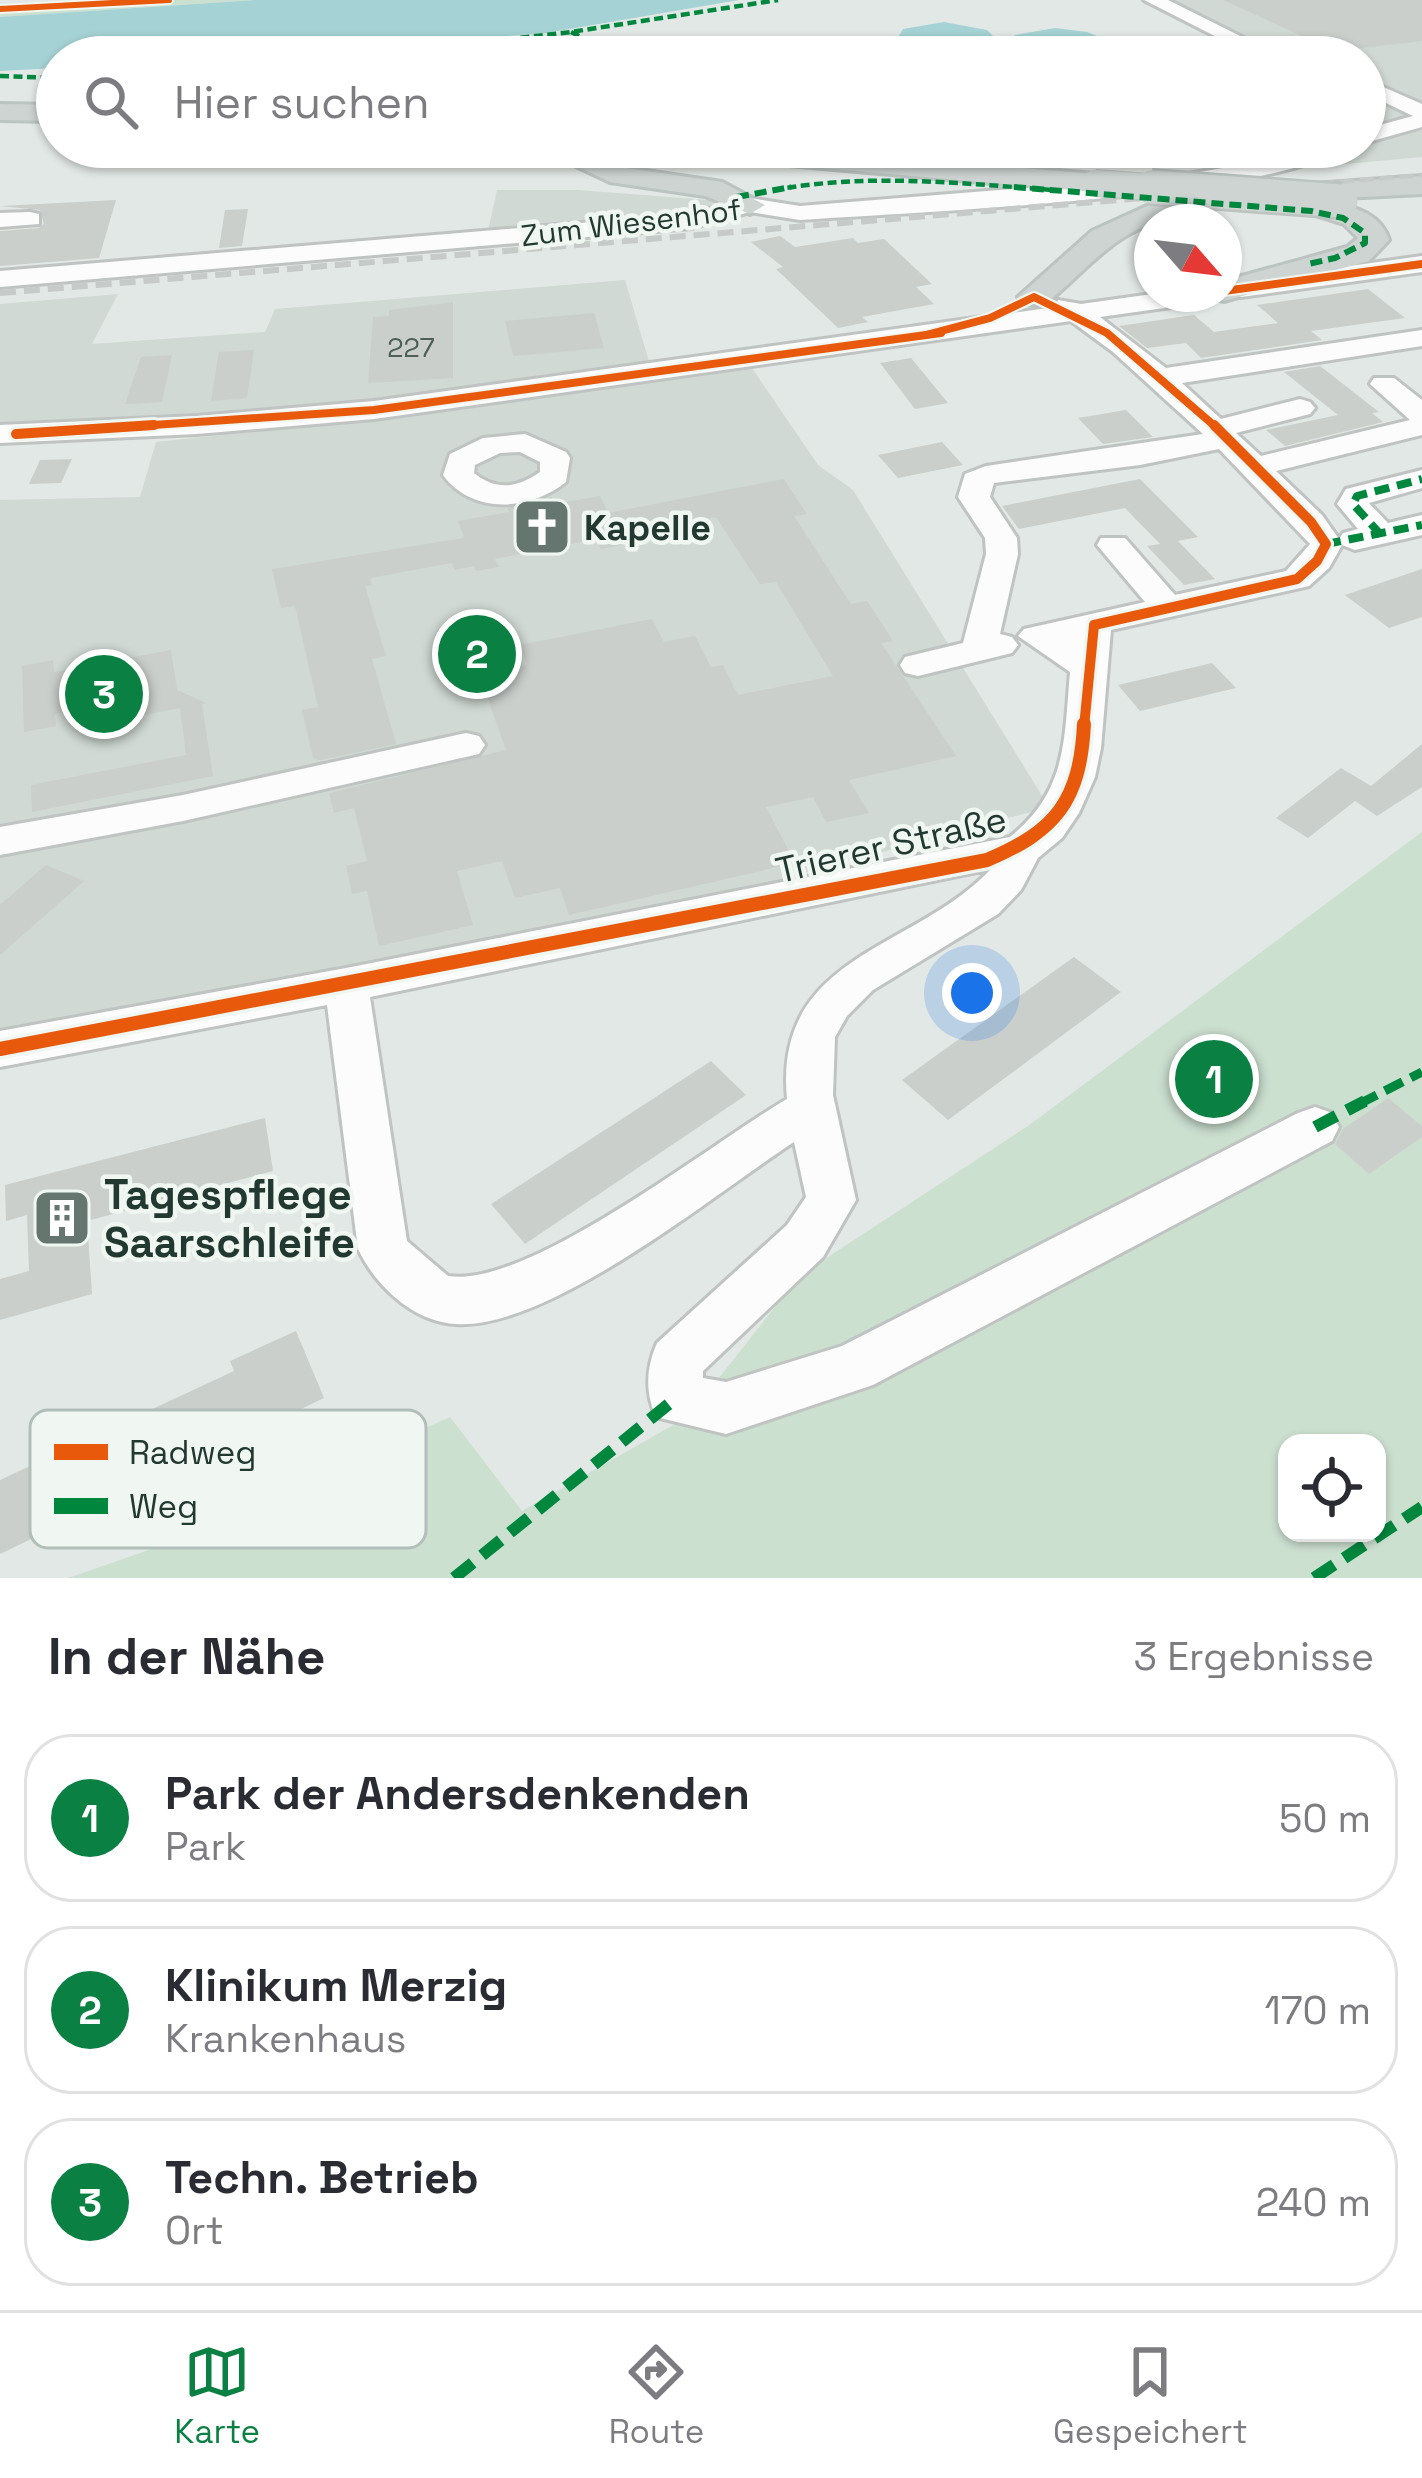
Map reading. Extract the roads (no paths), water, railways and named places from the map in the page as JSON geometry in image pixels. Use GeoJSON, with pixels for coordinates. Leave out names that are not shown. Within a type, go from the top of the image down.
{"type":"FeatureCollection","features":[{"type":"Feature","properties":{"kind":"main road"},"geometry":{"type":"LineString","coordinates":[[0,112],[36,113]]}},
{"type":"Feature","properties":{"kind":"main road"},"geometry":{"type":"LineString","coordinates":[[599,168],[712,188],[750,205]]}},
{"type":"Feature","properties":{"kind":"main road"},"geometry":{"type":"LineString","coordinates":[[609,168],[611,173]]}},
{"type":"Feature","properties":{"kind":"main road"},"geometry":{"type":"LineString","coordinates":[[920,168],[1325,202],[1422,204]]}},
{"type":"Feature","properties":{"kind":"main road"},"geometry":{"type":"LineString","coordinates":[[1034,297],[1113,231],[1146,216],[1226,201],[1422,185]]}},
{"type":"Feature","properties":{"kind":"main road"},"geometry":{"type":"LineString","coordinates":[[1242,286],[1358,254],[1373,240],[1372,232],[1355,218],[1325,202]]}},
{"type":"Feature","properties":{"kind":"street"},"geometry":{"type":"LineString","coordinates":[[1162,3],[1229,36]]}},
{"type":"Feature","properties":{"kind":"street"},"geometry":{"type":"LineString","coordinates":[[1386,96],[1416,111]]}},
{"type":"Feature","properties":{"kind":"street"},"geometry":{"type":"LineString","coordinates":[[1386,123],[1416,111]]}},
{"type":"Feature","properties":{"kind":"street","name":"Zum Wiesenhof"},"geometry":{"type":"LineString","coordinates":[[0,280],[691,221],[750,205],[800,213],[1176,183],[1250,168]]}},
{"type":"Feature","properties":{"kind":"street"},"geometry":{"type":"LineString","coordinates":[[0,220],[30,219]]}},
{"type":"Feature","properties":{"kind":"street"},"geometry":{"type":"LineString","coordinates":[[1242,289],[1422,264]]}},
{"type":"Feature","properties":{"kind":"street"},"geometry":{"type":"LineString","coordinates":[[926,335],[990,318],[1034,297],[1080,312],[1255,467],[1311,522],[1326,544]]}},
{"type":"Feature","properties":{"kind":"street"},"geometry":{"type":"LineString","coordinates":[[5,443],[488,396],[1134,304]]}},
{"type":"Feature","properties":{"kind":"street"},"geometry":{"type":"LineString","coordinates":[[1159,378],[1422,338]]}},
{"type":"Feature","properties":{"kind":"street"},"geometry":{"type":"LineString","coordinates":[[1384,384],[1422,415]]}},
{"type":"Feature","properties":{"kind":"street"},"geometry":{"type":"LineString","coordinates":[[488,396],[494,444]]}},
{"type":"Feature","properties":{"kind":"street"},"geometry":{"type":"LineString","coordinates":[[979,650],[1002,554],[1001,538],[974,497],[976,481],[986,475],[1140,456],[1300,408]]}},
{"type":"Feature","properties":{"kind":"street"},"geometry":{"type":"LineString","coordinates":[[1255,467],[1422,426]]}},
{"type":"Feature","properties":{"kind":"street"},"geometry":{"type":"LineString","coordinates":[[1382,535],[1362,518],[1353,503],[1357,496],[1422,479]]}},
{"type":"Feature","properties":{"kind":"street"},"geometry":{"type":"LineString","coordinates":[[1326,544],[1422,525]]}},
{"type":"Feature","properties":{"kind":"street"},"geometry":{"type":"LineString","coordinates":[[917,665],[1297,579],[1317,561],[1326,544]]}},
{"type":"Feature","properties":{"kind":"street"},"geometry":{"type":"LineString","coordinates":[[1113,545],[1169,609]]}},
{"type":"Feature","properties":{"kind":"street","name":"Trierer Straße"},"geometry":{"type":"LineString","coordinates":[[0,1049],[346,985],[1022,849],[1046,834],[1062,814],[1075,784],[1083,748],[1085,666],[1094,625]]}},
{"type":"Feature","properties":{"kind":"street"},"geometry":{"type":"LineString","coordinates":[[1036,637],[1085,666]]}},
{"type":"Feature","properties":{"kind":"street"},"geometry":{"type":"LineString","coordinates":[[0,842],[183,808],[466,745]]}},
{"type":"Feature","properties":{"kind":"street"},"geometry":{"type":"LineString","coordinates":[[1022,849],[1010,878],[991,898],[851,980],[813,1037],[810,1109],[831,1201],[805,1241],[676,1361],[674,1399],[726,1408],[854,1367],[1315,1127]]}},
{"type":"Feature","properties":{"kind":"street"},"geometry":{"type":"LineString","coordinates":[[346,985],[383,1249],[409,1282],[455,1301],[502,1297],[548,1277],[760,1135],[810,1109]]}},
{"type":"Feature","properties":{"kind":"water"},"geometry":{"type":"Polygon","coordinates":[[[256,0],[739,0],[509,36],[36,36],[36,69],[0,71],[0,17],[256,0]]]}},
{"type":"Feature","properties":{"kind":"water"},"geometry":{"type":"Polygon","coordinates":[[[944,22],[987,30],[993,36],[899,36],[903,29],[944,22]]]}},
{"type":"Feature","properties":{"kind":"water"},"geometry":{"type":"Polygon","coordinates":[[[1055,28],[1097,36],[1015,36],[1055,28]]]}},
{"type":"Feature","properties":{"kind":"railway"},"geometry":{"type":"LineString","coordinates":[[1240,190],[1422,175]]}},
{"type":"Feature","properties":{"kind":"railway"},"geometry":{"type":"LineString","coordinates":[[0,293],[1276,187]]}},
{"type":"Feature","properties":{"kind":"place","name":"Kapelle"},"geometry":{"type":"Point","coordinates":[542,527]}},
{"type":"Feature","properties":{"kind":"place","name":"Klinikum Merzig"},"geometry":{"type":"Point","coordinates":[477,654]}},
{"type":"Feature","properties":{"kind":"place","name":"Techn. Betrieb"},"geometry":{"type":"Point","coordinates":[104,694]}},
{"type":"Feature","properties":{"kind":"place","name":"Park der Andersdenkenden"},"geometry":{"type":"Point","coordinates":[1214,1079]}},
{"type":"Feature","properties":{"kind":"place","name":"Tagespflege Saarschleife"},"geometry":{"type":"Point","coordinates":[62,1218]}}]}
